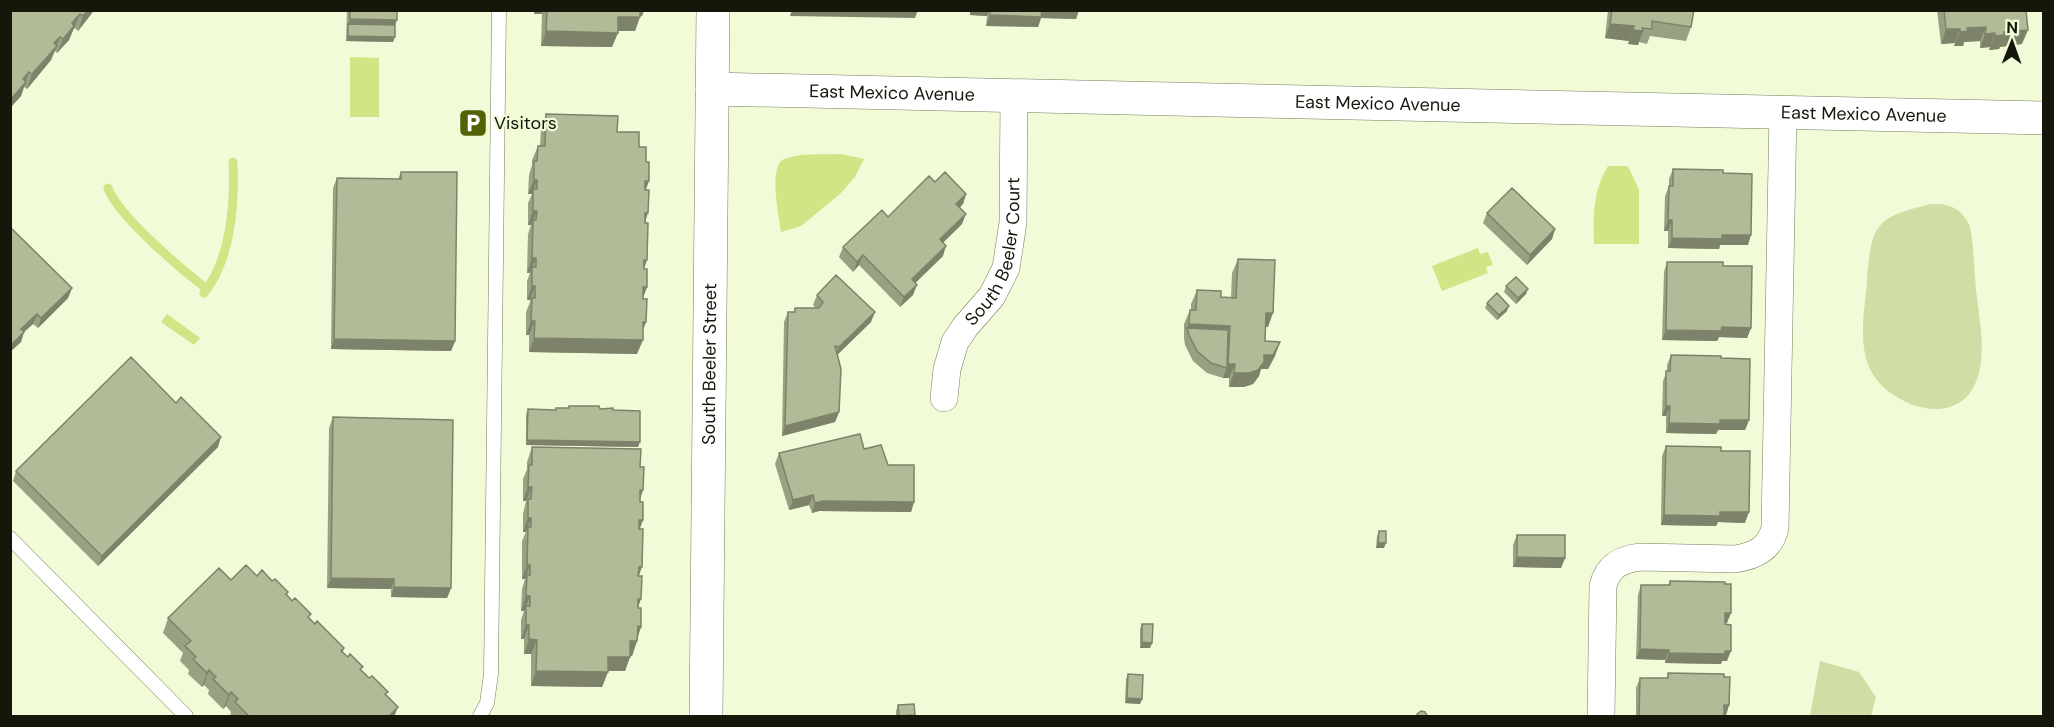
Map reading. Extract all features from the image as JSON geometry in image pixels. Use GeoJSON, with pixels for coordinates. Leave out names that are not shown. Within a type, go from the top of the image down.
{"type":"FeatureCollection","features":[{"type":"Feature","properties":{"kind":"street","name":"South Beeler Street"},"geometry":{"type":"LineString","coordinates":[[706,717],[713,10]]}},
{"type":"Feature","properties":{"kind":"street","name":"East Mexico Avenue"},"geometry":{"type":"LineString","coordinates":[[712,89],[2043,118]]}},
{"type":"Feature","properties":{"kind":"street","name":"South Beeler Court"},"geometry":{"type":"LineString","coordinates":[[945,398],[947,369],[955,342],[992,296],[1006,268],[1013,223],[1014,96]]}},
{"type":"Feature","properties":{"kind":"street"},"geometry":{"type":"LineString","coordinates":[[1601,717],[1603,586],[1611,568],[1619,562],[1641,557],[1735,559],[1757,554],[1767,546],[1773,536],[1783,112]]}},
{"type":"Feature","properties":{"kind":"lane"},"geometry":{"type":"LineString","coordinates":[[480,717],[487,703],[491,674],[499,10]]}},
{"type":"Feature","properties":{"kind":"lane"},"geometry":{"type":"LineString","coordinates":[[10,538],[186,717]]}},
{"type":"Feature","properties":{"kind":"shaded area"},"geometry":{"type":"Polygon","coordinates":[[[350,57],[379,58],[379,117],[350,117],[350,57]]]}},
{"type":"Feature","properties":{"kind":"shaded area"},"geometry":{"type":"Polygon","coordinates":[[[841,154],[864,159],[855,177],[840,194],[801,226],[781,232],[775,181],[779,164],[784,159],[798,155],[841,154]]]}},
{"type":"Feature","properties":{"kind":"shaded area"},"geometry":{"type":"Polygon","coordinates":[[[1608,166],[1628,166],[1639,190],[1639,244],[1594,244],[1594,213],[1597,194],[1608,166]]]}},
{"type":"Feature","properties":{"kind":"shaded area"},"geometry":{"type":"Polygon","coordinates":[[[1931,204],[1944,204],[1954,208],[1963,215],[1970,226],[1982,349],[1979,373],[1975,384],[1965,398],[1952,406],[1936,409],[1920,407],[1904,401],[1889,392],[1877,380],[1869,367],[1863,335],[1869,262],[1874,235],[1887,219],[1931,204]]]}},
{"type":"Feature","properties":{"kind":"shaded area"},"geometry":{"type":"Polygon","coordinates":[[[1478,248],[1480,254],[1488,252],[1493,265],[1486,267],[1488,273],[1442,291],[1432,266],[1478,248]]]}},
{"type":"Feature","properties":{"kind":"shaded area"},"geometry":{"type":"Polygon","coordinates":[[[167,314],[200,338],[194,345],[161,322],[167,314]]]}},
{"type":"Feature","properties":{"kind":"shaded area"},"geometry":{"type":"Polygon","coordinates":[[[1820,661],[1859,672],[1876,697],[1871,716],[1810,716],[1820,661]]]}},
{"type":"Feature","properties":{"kind":"building"},"geometry":{"type":"Polygon","coordinates":[[[10,10],[88,10],[83,16],[80,14],[72,23],[74,26],[63,39],[60,37],[54,43],[57,46],[32,74],[29,72],[23,79],[26,82],[11,99],[10,10]]]}},
{"type":"Feature","properties":{"kind":"building"},"geometry":{"type":"Polygon","coordinates":[[[350,10],[397,10],[397,20],[350,19],[350,10]]]}},
{"type":"Feature","properties":{"kind":"building"},"geometry":{"type":"Polygon","coordinates":[[[547,10],[640,10],[640,17],[618,17],[618,33],[546,31],[547,10]]]}},
{"type":"Feature","properties":{"kind":"building"},"geometry":{"type":"Polygon","coordinates":[[[990,10],[1042,10],[1041,17],[990,15],[990,10]]]}},
{"type":"Feature","properties":{"kind":"building"},"geometry":{"type":"Polygon","coordinates":[[[1612,10],[1694,10],[1691,27],[1652,21],[1652,29],[1642,28],[1643,31],[1633,30],[1634,26],[1610,24],[1612,10]]]}},
{"type":"Feature","properties":{"kind":"building"},"geometry":{"type":"Polygon","coordinates":[[[1944,10],[2026,10],[2028,30],[2004,32],[2004,35],[1995,36],[1995,33],[1985,34],[1986,27],[1967,28],[1968,31],[1960,32],[1960,29],[1946,29],[1944,10]]]}},
{"type":"Feature","properties":{"kind":"building"},"geometry":{"type":"Polygon","coordinates":[[[348,24],[395,25],[395,37],[348,36],[348,24]]]}},
{"type":"Feature","properties":{"kind":"building"},"geometry":{"type":"Polygon","coordinates":[[[546,114],[618,116],[617,132],[639,132],[639,147],[646,147],[649,181],[645,181],[645,190],[649,190],[648,213],[645,213],[645,223],[648,223],[647,260],[644,260],[644,269],[647,269],[647,287],[643,287],[643,299],[647,299],[643,340],[534,338],[535,321],[531,321],[532,298],[535,298],[535,286],[532,286],[532,267],[536,267],[536,258],[532,258],[533,220],[536,220],[537,211],[533,211],[533,189],[537,189],[537,180],[534,180],[534,161],[537,161],[538,146],[545,146],[546,114]]]}},
{"type":"Feature","properties":{"kind":"building"},"geometry":{"type":"Polygon","coordinates":[[[1673,169],[1723,170],[1723,173],[1752,174],[1751,235],[1722,235],[1722,239],[1672,238],[1672,220],[1668,220],[1669,186],[1673,186],[1673,169]]]}},
{"type":"Feature","properties":{"kind":"building"},"geometry":{"type":"Polygon","coordinates":[[[401,172],[457,172],[455,341],[334,339],[337,178],[401,179],[401,172]]]}},
{"type":"Feature","properties":{"kind":"building"},"geometry":{"type":"Polygon","coordinates":[[[945,172],[966,194],[956,204],[966,214],[940,239],[946,246],[912,279],[917,285],[904,297],[863,255],[857,262],[843,247],[882,210],[888,217],[929,176],[935,182],[945,172]]]}},
{"type":"Feature","properties":{"kind":"building"},"geometry":{"type":"Polygon","coordinates":[[[1512,188],[1555,229],[1530,255],[1487,213],[1512,188]]]}},
{"type":"Feature","properties":{"kind":"building"},"geometry":{"type":"Polygon","coordinates":[[[10,227],[72,288],[41,318],[37,314],[21,329],[24,332],[10,346],[10,227]]]}},
{"type":"Feature","properties":{"kind":"building"},"geometry":{"type":"Polygon","coordinates":[[[1238,259],[1275,260],[1273,313],[1266,313],[1265,341],[1280,342],[1273,355],[1264,355],[1264,362],[1258,370],[1249,373],[1234,373],[1235,364],[1228,364],[1230,326],[1189,324],[1190,310],[1196,310],[1197,290],[1221,291],[1221,297],[1236,298],[1238,259]]]}},
{"type":"Feature","properties":{"kind":"building"},"geometry":{"type":"Polygon","coordinates":[[[1667,262],[1723,262],[1723,266],[1752,266],[1751,328],[1722,327],[1721,331],[1666,330],[1667,262]]]}},
{"type":"Feature","properties":{"kind":"building"},"geometry":{"type":"Polygon","coordinates":[[[836,275],[875,312],[839,347],[835,346],[841,369],[839,412],[785,426],[788,312],[795,312],[795,308],[819,308],[823,302],[817,295],[836,275]]]}},
{"type":"Feature","properties":{"kind":"building"},"geometry":{"type":"Polygon","coordinates":[[[1516,277],[1528,289],[1518,298],[1506,286],[1516,277]]]}},
{"type":"Feature","properties":{"kind":"building"},"geometry":{"type":"Polygon","coordinates":[[[1497,293],[1509,306],[1499,315],[1487,303],[1497,293]]]}},
{"type":"Feature","properties":{"kind":"building"},"geometry":{"type":"Polygon","coordinates":[[[1187,328],[1228,330],[1227,368],[1211,363],[1197,351],[1187,328]]]}},
{"type":"Feature","properties":{"kind":"building"},"geometry":{"type":"Polygon","coordinates":[[[1671,355],[1750,359],[1749,420],[1720,420],[1720,424],[1669,423],[1670,406],[1666,406],[1666,371],[1670,371],[1671,355]]]}},
{"type":"Feature","properties":{"kind":"building"},"geometry":{"type":"Polygon","coordinates":[[[131,357],[176,403],[181,397],[221,437],[102,556],[16,471],[131,357]]]}},
{"type":"Feature","properties":{"kind":"building"},"geometry":{"type":"Polygon","coordinates":[[[569,406],[599,406],[600,409],[640,411],[640,442],[527,440],[528,409],[556,410],[556,408],[569,408],[569,406]]]}},
{"type":"Feature","properties":{"kind":"building"},"geometry":{"type":"Polygon","coordinates":[[[333,417],[453,420],[451,588],[394,587],[394,579],[331,578],[333,417]]]}},
{"type":"Feature","properties":{"kind":"building"},"geometry":{"type":"Polygon","coordinates":[[[860,434],[864,449],[881,445],[888,465],[914,465],[914,502],[823,501],[815,503],[813,495],[793,500],[779,453],[860,434]]]}},
{"type":"Feature","properties":{"kind":"building"},"geometry":{"type":"Polygon","coordinates":[[[1666,446],[1721,447],[1721,451],[1750,451],[1749,512],[1720,512],[1720,516],[1664,515],[1666,446]]]}},
{"type":"Feature","properties":{"kind":"building"},"geometry":{"type":"Polygon","coordinates":[[[532,447],[641,449],[640,467],[644,467],[640,502],[643,502],[643,520],[639,520],[639,529],[643,529],[642,567],[639,567],[638,576],[642,576],[641,599],[638,599],[638,608],[641,608],[641,627],[638,626],[637,641],[630,641],[630,657],[608,657],[608,672],[536,671],[537,640],[529,639],[529,625],[526,625],[526,606],[530,606],[530,596],[526,596],[527,575],[530,575],[530,565],[527,565],[528,527],[531,527],[531,518],[528,518],[528,499],[531,499],[532,487],[528,487],[532,447]]]}},
{"type":"Feature","properties":{"kind":"building"},"geometry":{"type":"Polygon","coordinates":[[[1379,531],[1386,531],[1386,543],[1378,543],[1379,531]]]}},
{"type":"Feature","properties":{"kind":"building"},"geometry":{"type":"Polygon","coordinates":[[[1517,535],[1565,535],[1565,558],[1517,557],[1517,535]]]}},
{"type":"Feature","properties":{"kind":"building"},"geometry":{"type":"Polygon","coordinates":[[[246,565],[257,576],[262,570],[272,581],[275,579],[288,592],[286,594],[292,601],[295,598],[311,614],[308,617],[315,624],[317,621],[344,648],[341,651],[348,657],[350,654],[363,667],[360,669],[369,678],[372,676],[388,692],[385,694],[398,707],[388,717],[250,717],[235,702],[238,699],[231,692],[229,695],[213,679],[216,677],[209,670],[207,673],[193,659],[196,657],[185,646],[191,641],[168,618],[219,568],[231,580],[246,565]]]}},
{"type":"Feature","properties":{"kind":"building"},"geometry":{"type":"Polygon","coordinates":[[[1670,581],[1731,584],[1731,613],[1725,613],[1725,624],[1731,625],[1731,651],[1725,651],[1725,654],[1669,653],[1669,650],[1640,649],[1641,585],[1670,585],[1670,581]]]}},
{"type":"Feature","properties":{"kind":"building"},"geometry":{"type":"Polygon","coordinates":[[[1142,624],[1153,624],[1152,643],[1142,642],[1142,624]]]}},
{"type":"Feature","properties":{"kind":"building"},"geometry":{"type":"Polygon","coordinates":[[[1668,673],[1724,674],[1724,677],[1730,677],[1729,705],[1724,705],[1724,717],[1639,717],[1640,678],[1668,678],[1668,673]]]}},
{"type":"Feature","properties":{"kind":"building"},"geometry":{"type":"Polygon","coordinates":[[[1128,674],[1143,675],[1142,699],[1127,698],[1128,674]]]}},
{"type":"Feature","properties":{"kind":"building"},"geometry":{"type":"Polygon","coordinates":[[[914,704],[915,715],[899,716],[898,705],[914,704]]]}},
{"type":"Feature","properties":{"kind":"building"},"geometry":{"type":"Polygon","coordinates":[[[1421,711],[1425,712],[1428,717],[1417,717],[1421,711]]]}},
{"type":"Feature","properties":{"kind":"waterway"},"geometry":{"type":"LineString","coordinates":[[204,293],[213,279],[226,248],[232,213],[233,162]]}},
{"type":"Feature","properties":{"kind":"waterway"},"geometry":{"type":"LineString","coordinates":[[108,188],[114,200],[137,227],[167,256],[207,289]]}},
{"type":"Feature","properties":{"kind":"place","name":"Visitors"},"geometry":{"type":"Point","coordinates":[473,123]}}]}
